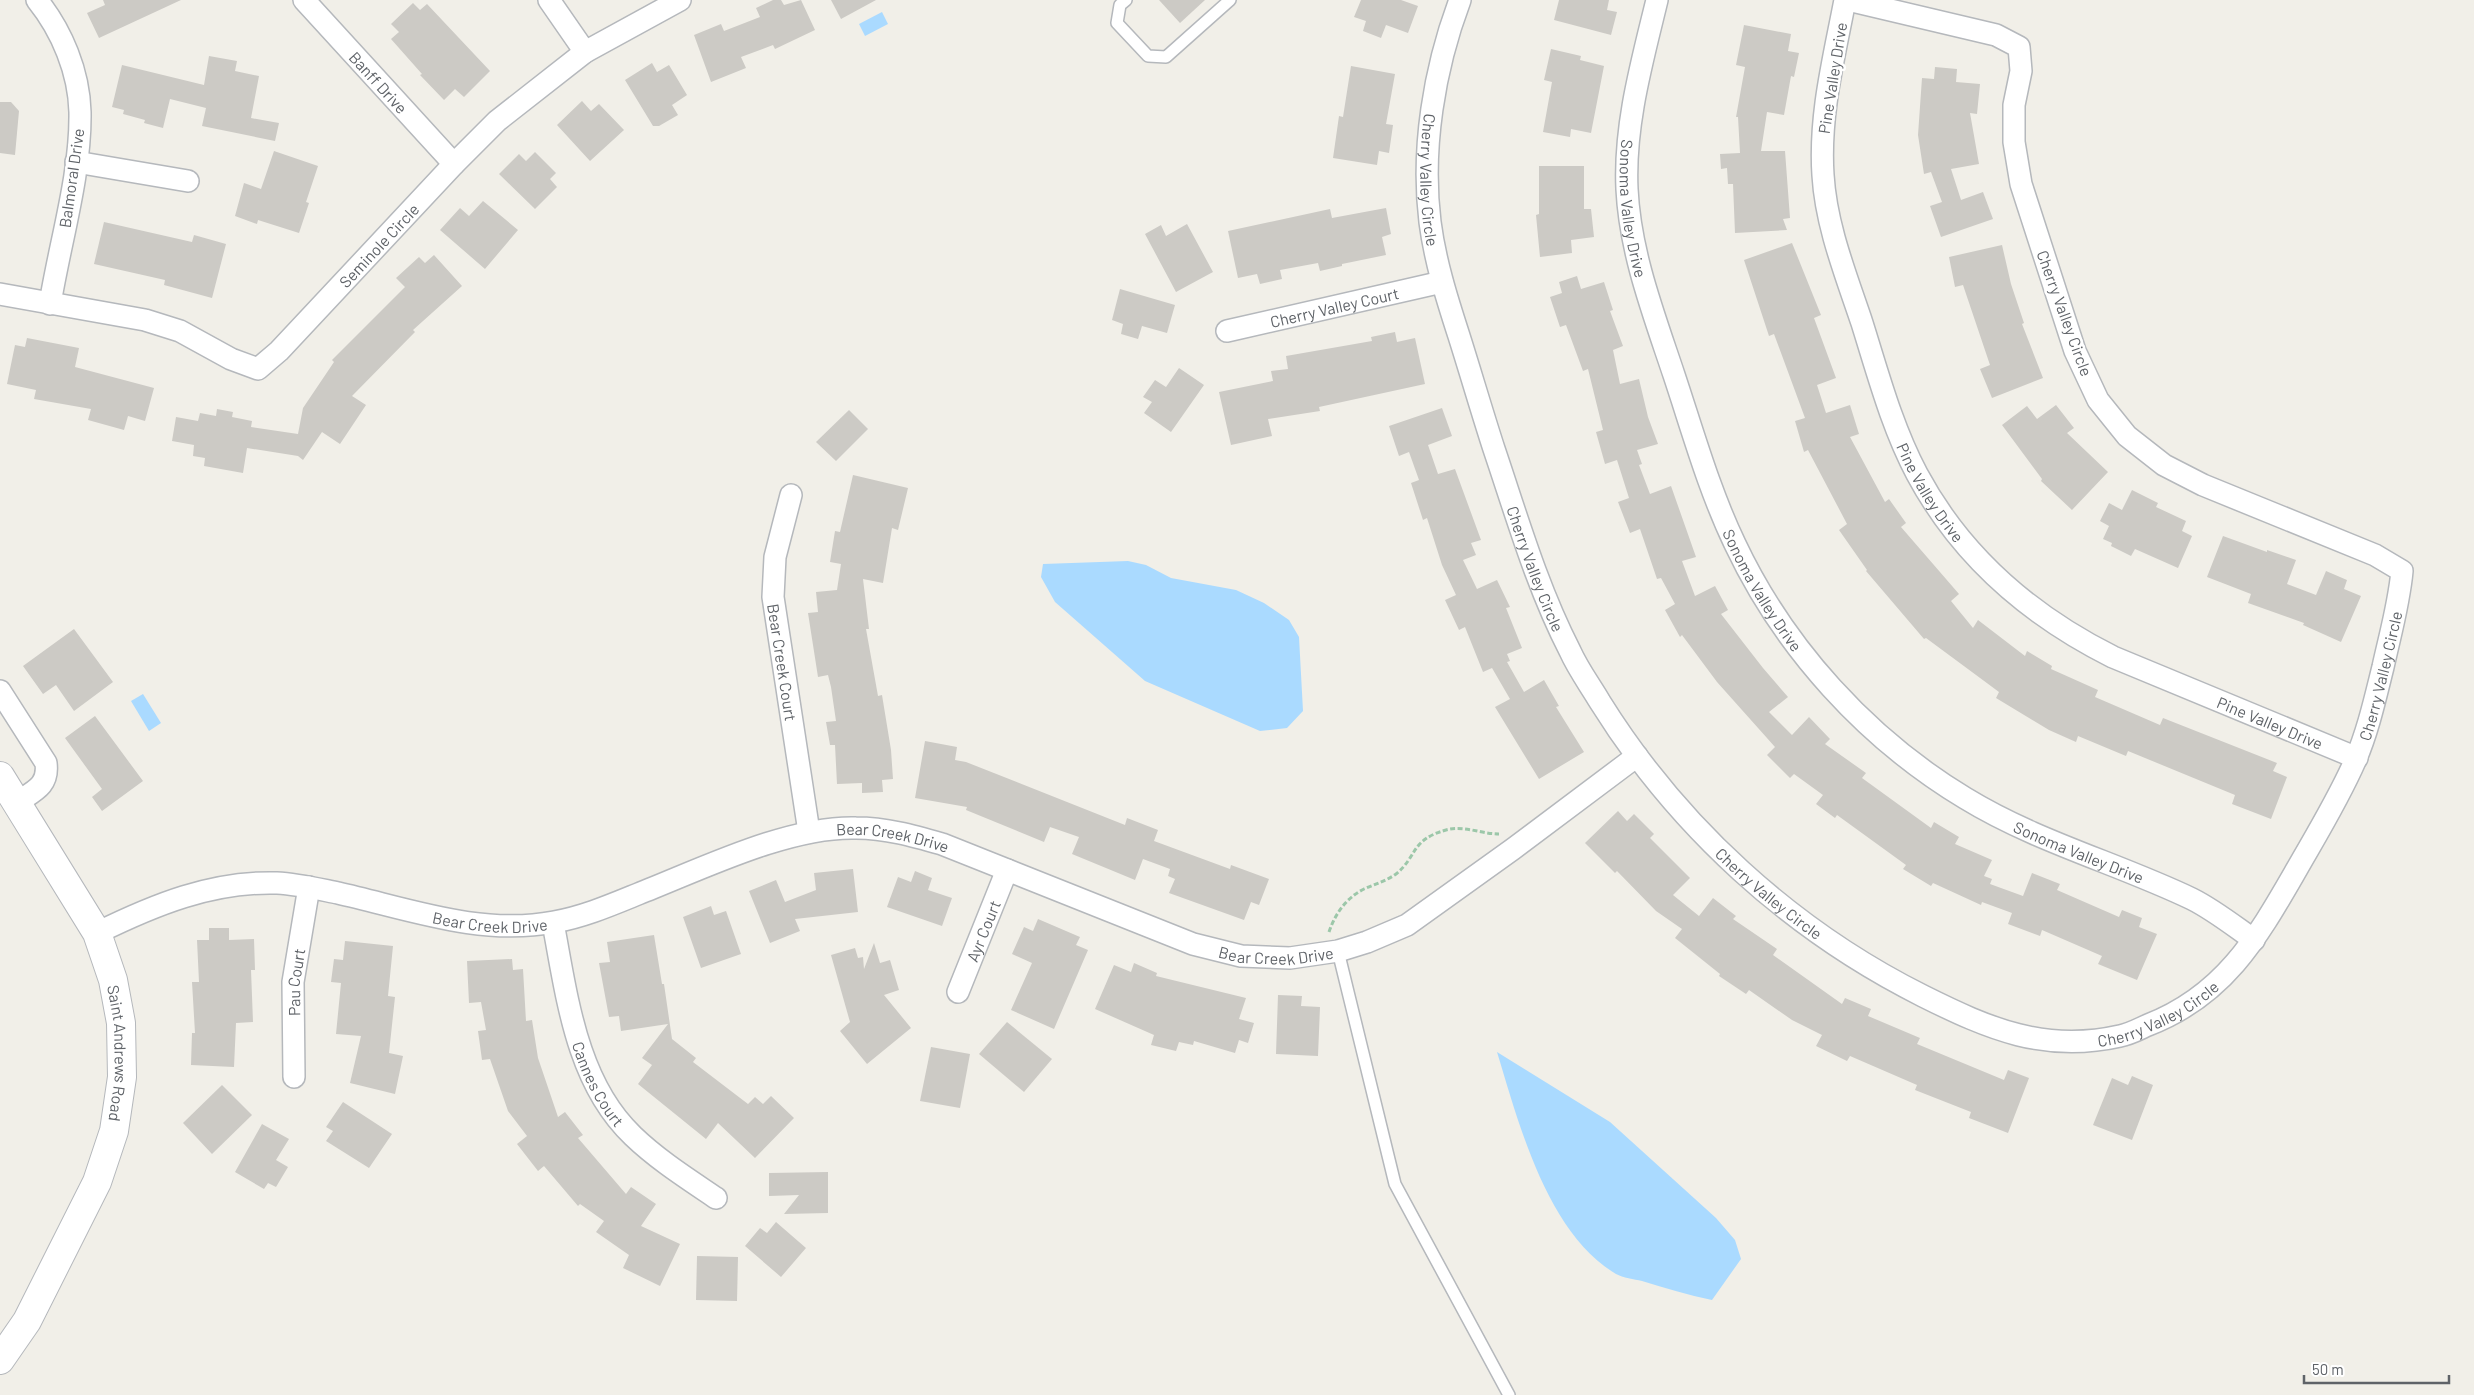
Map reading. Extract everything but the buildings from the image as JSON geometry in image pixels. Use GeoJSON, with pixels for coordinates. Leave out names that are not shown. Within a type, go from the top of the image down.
{"type":"FeatureCollection","features":[{"type":"Feature","properties":{"kind":"street","name":"Balmoral Drive"},"geometry":{"type":"LineString","coordinates":[[37,0],[52,18],[72,65],[80,111],[76,162],[50,304]]}},
{"type":"Feature","properties":{"kind":"street","name":"Banff Drive"},"geometry":{"type":"LineString","coordinates":[[304,0],[454,164]]}},
{"type":"Feature","properties":{"kind":"street"},"geometry":{"type":"LineString","coordinates":[[550,0],[585,52]]}},
{"type":"Feature","properties":{"kind":"street","name":"Seminole Circle"},"geometry":{"type":"LineString","coordinates":[[50,304],[145,320],[180,331],[231,359],[258,369],[279,351],[454,164],[497,121],[585,52],[680,0]]}},
{"type":"Feature","properties":{"kind":"street","name":"Cherry Valley Circle"},"geometry":{"type":"LineString","coordinates":[[1460,0],[1450,27],[1434,93],[1428,162],[1430,222],[1442,282],[1532,564],[1570,653],[1619,731],[1667,794],[1726,858],[1780,905],[1840,950],[1886,978],[1965,1017],[2010,1034],[2066,1042],[2122,1036],[2171,1016],[2204,994],[2232,969],[2254,940],[2343,787],[2357,758],[2367,731],[2400,596],[2402,571],[2375,555],[2203,485],[2164,465],[2127,436],[2098,400],[2075,352],[2021,184],[2014,142],[2014,105],[2021,71],[2020,46],[1996,35],[1846,0]]}},
{"type":"Feature","properties":{"kind":"street","name":"Sonoma Valley Drive"},"geometry":{"type":"LineString","coordinates":[[1657,0],[1627,141],[1627,190],[1636,255],[1711,486],[1735,546],[1766,601],[1815,670],[1861,719],[1907,758],[1965,798],[2037,837],[2194,900],[2254,940]]}},
{"type":"Feature","properties":{"kind":"street","name":"Pine Valley Drive"},"geometry":{"type":"LineString","coordinates":[[1846,0],[1823,120],[1823,176],[1832,230],[1892,416],[1917,474],[1951,530],[1999,580],[2037,613],[2081,642],[2113,658],[2357,758]]}},
{"type":"Feature","properties":{"kind":"street"},"geometry":{"type":"LineString","coordinates":[[76,162],[188,181]]}},
{"type":"Feature","properties":{"kind":"street","name":"Cherry Valley Court"},"geometry":{"type":"LineString","coordinates":[[1227,331],[1442,282]]}},
{"type":"Feature","properties":{"kind":"street"},"geometry":{"type":"LineString","coordinates":[[0,294],[50,304]]}},
{"type":"Feature","properties":{"kind":"street","name":"Bear Creek Court"},"geometry":{"type":"LineString","coordinates":[[791,495],[775,558],[773,597],[809,832]]}},
{"type":"Feature","properties":{"kind":"street"},"geometry":{"type":"LineString","coordinates":[[0,691],[46,763],[48,774],[43,784],[16,803]]}},
{"type":"Feature","properties":{"kind":"street","name":"Bear Creek Drive"},"geometry":{"type":"LineString","coordinates":[[97,933],[154,906],[199,891],[241,883],[279,883],[309,887],[454,921],[494,926],[553,922],[588,914],[768,844],[809,832],[855,828],[899,832],[942,844],[1193,944],[1241,956],[1290,958],[1333,942],[1367,942],[1407,925],[1513,849],[1637,756]]}},
{"type":"Feature","properties":{"kind":"street","name":"Saint Andrews Road"},"geometry":{"type":"LineString","coordinates":[[0,776],[97,933],[113,980],[121,1023],[122,1077],[114,1131],[97,1182],[27,1321],[0,1360]]}},
{"type":"Feature","properties":{"kind":"street","name":"Ayr Court"},"geometry":{"type":"LineString","coordinates":[[958,992],[1007,870]]}},
{"type":"Feature","properties":{"kind":"street","name":"Pau Court"},"geometry":{"type":"LineString","coordinates":[[294,1077],[293,982],[309,887]]}},
{"type":"Feature","properties":{"kind":"street","name":"Cannes Court"},"geometry":{"type":"LineString","coordinates":[[553,922],[577,1044],[600,1095],[632,1136],[716,1198]]}},
{"type":"Feature","properties":{"kind":"lane"},"geometry":{"type":"LineString","coordinates":[[1126,0],[1120,6],[1117,23],[1148,56],[1166,57],[1230,0]]}},
{"type":"Feature","properties":{"kind":"lane"},"geometry":{"type":"LineString","coordinates":[[1333,942],[1395,1184],[1509,1395]]}},
{"type":"Feature","properties":{"kind":"path"},"geometry":{"type":"LineString","coordinates":[[1333,942],[1334,917],[1346,902],[1363,890],[1396,873],[1417,845],[1430,836],[1461,827],[1485,834],[1501,834]]}},
{"type":"Feature","properties":{"kind":"water"},"geometry":{"type":"Polygon","coordinates":[[[882,12],[888,24],[865,36],[859,24],[882,12]]]}},
{"type":"Feature","properties":{"kind":"water"},"geometry":{"type":"Polygon","coordinates":[[[1128,561],[1146,565],[1171,578],[1236,590],[1264,603],[1289,620],[1299,637],[1303,711],[1287,728],[1260,731],[1145,681],[1055,602],[1041,577],[1043,564],[1128,561]]]}},
{"type":"Feature","properties":{"kind":"water"},"geometry":{"type":"Polygon","coordinates":[[[143,694],[161,723],[149,731],[131,701],[143,694]]]}},
{"type":"Feature","properties":{"kind":"water"},"geometry":{"type":"Polygon","coordinates":[[[1497,1052],[1610,1122],[1716,1218],[1735,1240],[1741,1259],[1712,1300],[1616,1274],[1592,1256],[1571,1232],[1554,1205],[1539,1175],[1515,1111],[1497,1052]]]}}]}
